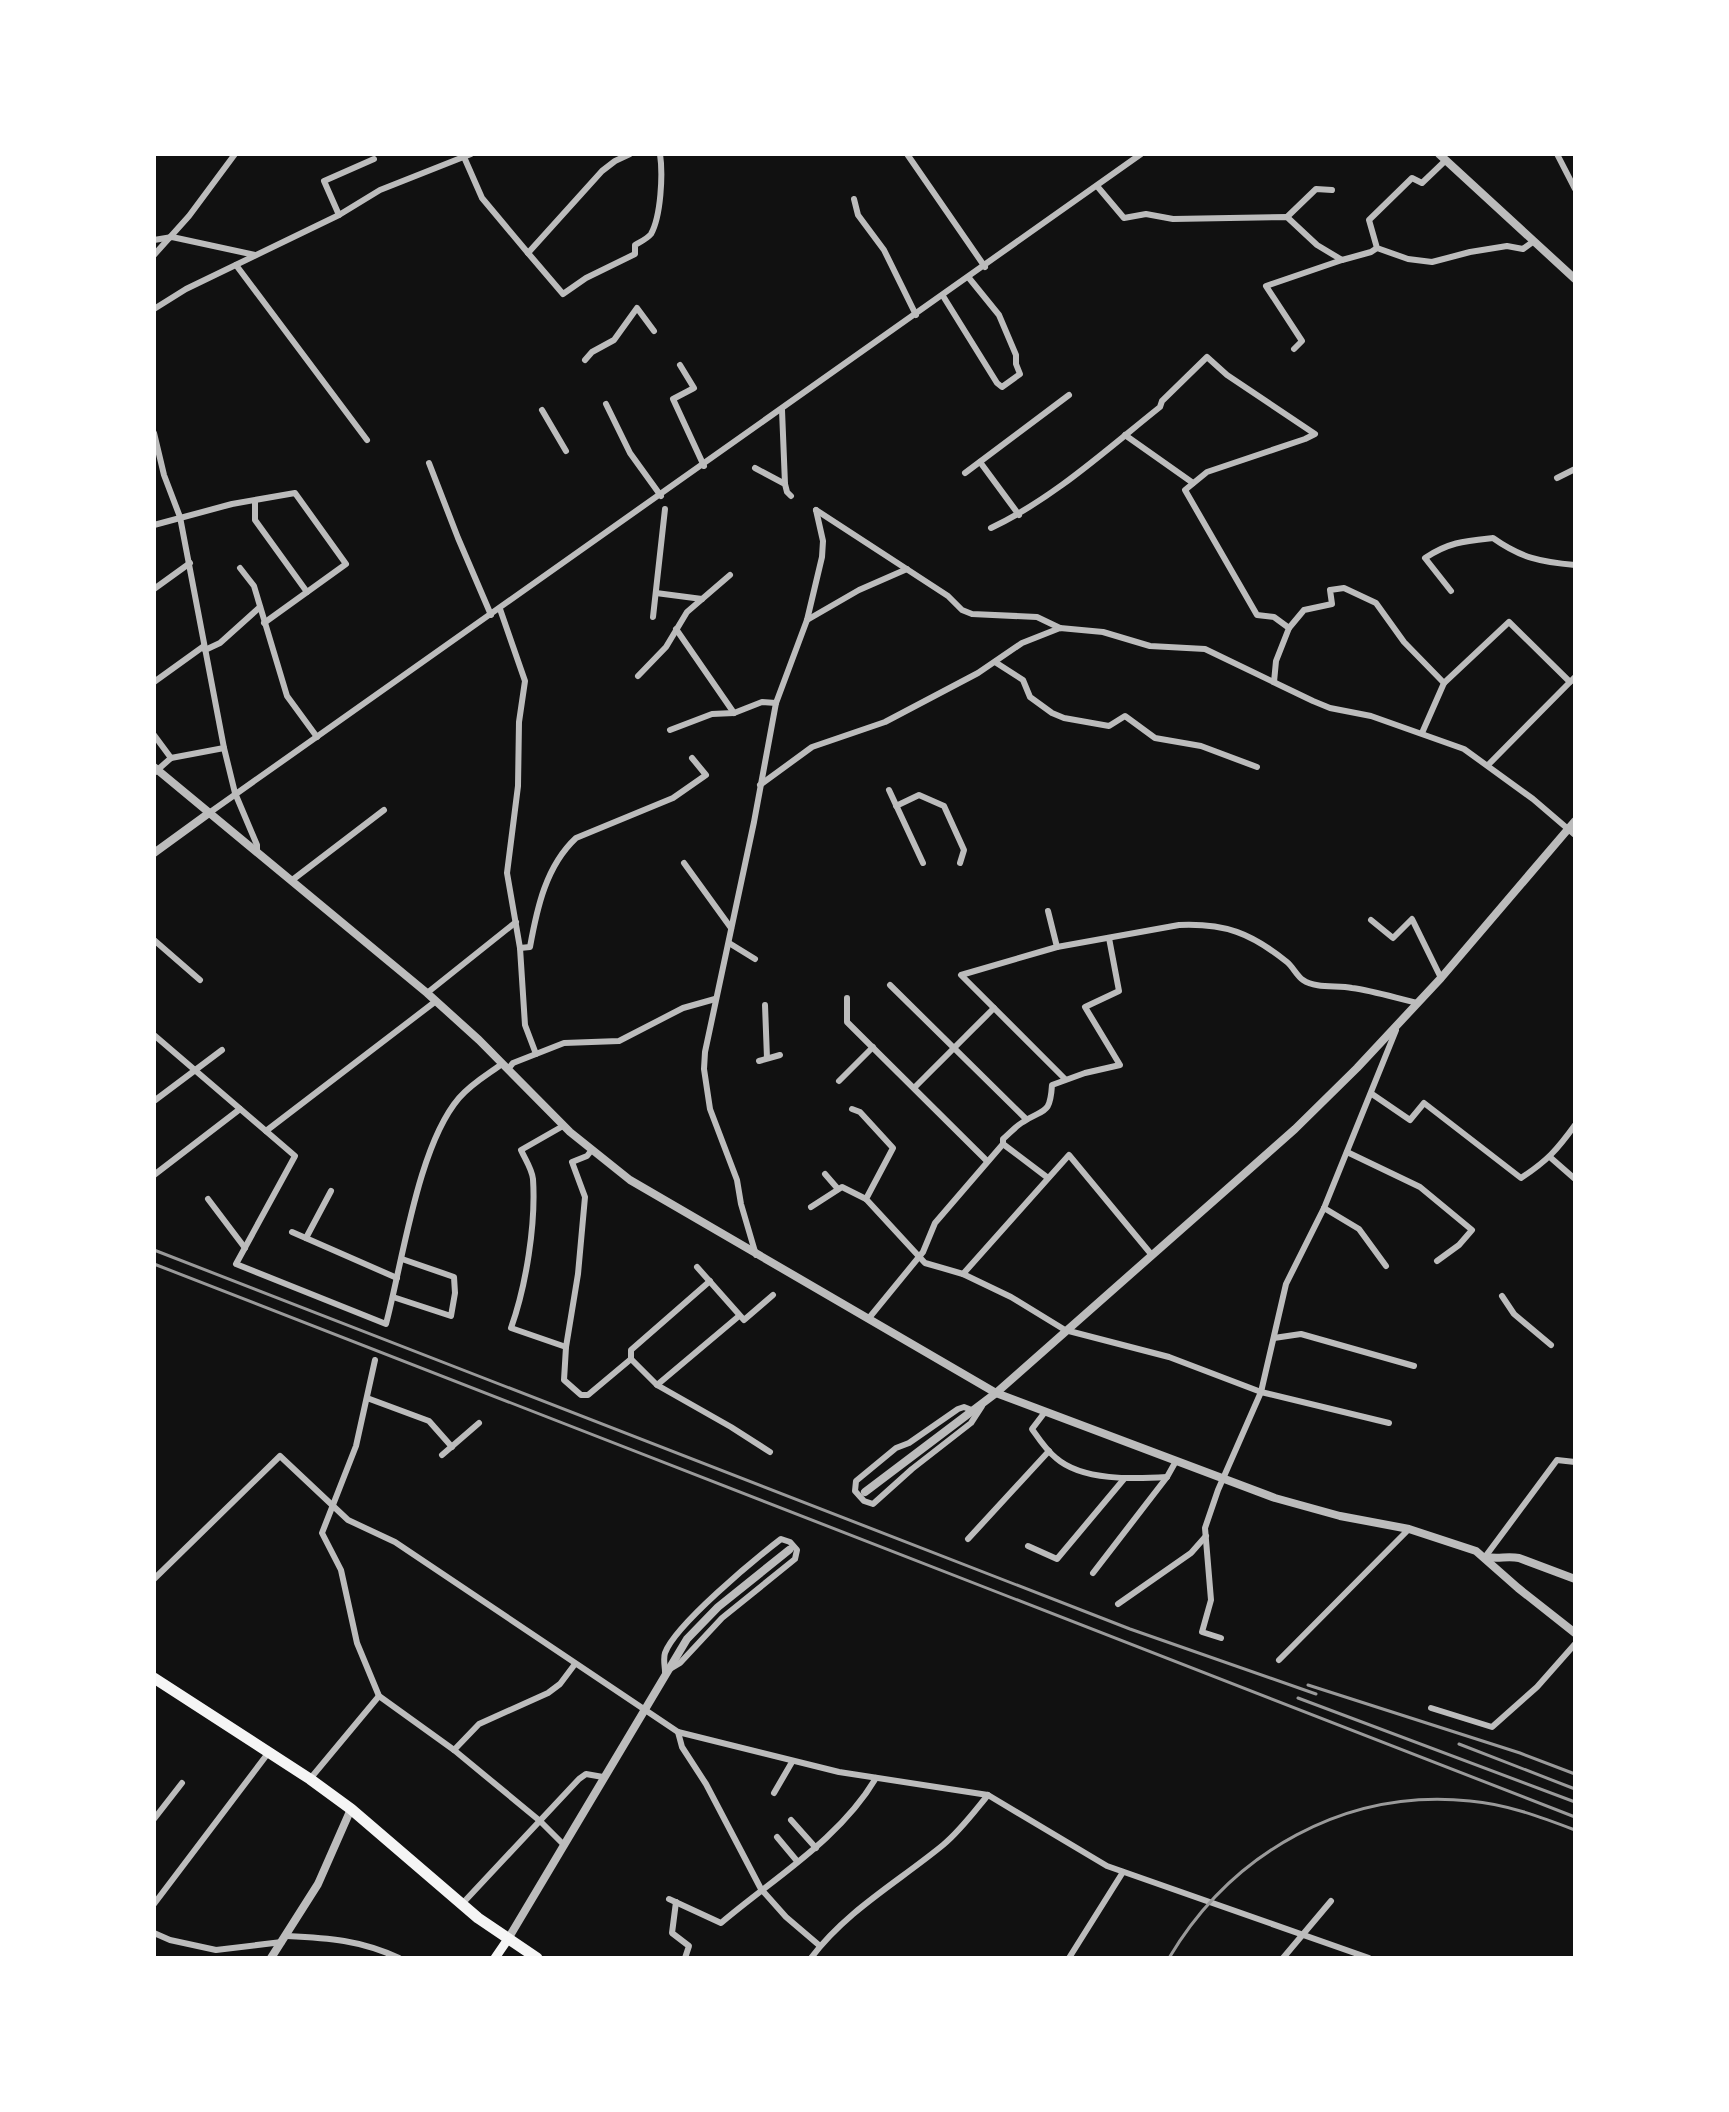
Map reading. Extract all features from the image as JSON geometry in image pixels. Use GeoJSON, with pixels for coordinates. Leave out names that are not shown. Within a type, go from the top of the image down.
{"type":"FeatureCollection","features":[{"type":"Feature","properties":{"kind":"highway"},"geometry":{"type":"LineString","coordinates":[[154,1678],[310,1779],[351,1809],[462,1904],[537,1958]]}},
{"type":"Feature","properties":{"kind":"main road"},"geometry":{"type":"LineString","coordinates":[[495,1958],[508,1939]]}},
{"type":"Feature","properties":{"kind":"street"},"geometry":{"type":"LineString","coordinates":[[154,255],[172,237],[235,154]]}},
{"type":"Feature","properties":{"kind":"street"},"geometry":{"type":"LineString","coordinates":[[528,253],[602,171],[630,154]]}},
{"type":"Feature","properties":{"kind":"street"},"geometry":{"type":"LineString","coordinates":[[154,309],[186,289],[339,215],[380,190],[468,156],[482,198],[563,294],[586,278],[635,254],[635,245],[650,236],[659,201],[660,154]]}},
{"type":"Feature","properties":{"kind":"street"},"geometry":{"type":"LineString","coordinates":[[907,154],[985,267]]}},
{"type":"Feature","properties":{"kind":"street"},"geometry":{"type":"LineString","coordinates":[[154,853],[1141,154]]}},
{"type":"Feature","properties":{"kind":"street"},"geometry":{"type":"LineString","coordinates":[[1557,154],[1575,189]]}},
{"type":"Feature","properties":{"kind":"street"},"geometry":{"type":"LineString","coordinates":[[1377,248],[1369,220],[1412,178],[1422,183],[1442,157],[1575,279]]}},
{"type":"Feature","properties":{"kind":"street"},"geometry":{"type":"LineString","coordinates":[[339,215],[324,181],[374,159]]}},
{"type":"Feature","properties":{"kind":"street"},"geometry":{"type":"LineString","coordinates":[[1097,186],[1124,218],[1146,214],[1173,219],[1287,217],[1316,189],[1332,190]]}},
{"type":"Feature","properties":{"kind":"street"},"geometry":{"type":"LineString","coordinates":[[854,199],[858,215],[884,250],[916,315]]}},
{"type":"Feature","properties":{"kind":"street"},"geometry":{"type":"LineString","coordinates":[[1287,217],[1317,245],[1342,260]]}},
{"type":"Feature","properties":{"kind":"street"},"geometry":{"type":"LineString","coordinates":[[154,240],[172,237],[255,255]]}},
{"type":"Feature","properties":{"kind":"street"},"geometry":{"type":"LineString","coordinates":[[1377,248],[1408,259],[1432,262],[1507,246],[1523,249],[1534,241]]}},
{"type":"Feature","properties":{"kind":"street"},"geometry":{"type":"LineString","coordinates":[[1294,349],[1302,341],[1266,286],[1377,248]]}},
{"type":"Feature","properties":{"kind":"street"},"geometry":{"type":"LineString","coordinates":[[236,265],[367,440]]}},
{"type":"Feature","properties":{"kind":"street"},"geometry":{"type":"LineString","coordinates":[[943,296],[1002,387],[1020,374],[1016,355],[999,315],[969,278]]}},
{"type":"Feature","properties":{"kind":"street"},"geometry":{"type":"LineString","coordinates":[[585,360],[592,352],[614,340],[637,308],[654,331]]}},
{"type":"Feature","properties":{"kind":"street"},"geometry":{"type":"LineString","coordinates":[[991,528],[1019,515],[1052,493],[1160,407],[1162,401],[1207,357],[1227,375],[1315,434],[1207,472],[1185,490],[1257,615],[1274,617],[1289,628]]}},
{"type":"Feature","properties":{"kind":"street"},"geometry":{"type":"LineString","coordinates":[[680,365],[694,388],[673,399],[704,466]]}},
{"type":"Feature","properties":{"kind":"street"},"geometry":{"type":"LineString","coordinates":[[965,473],[1069,395]]}},
{"type":"Feature","properties":{"kind":"street"},"geometry":{"type":"LineString","coordinates":[[606,404],[630,453],[661,496]]}},
{"type":"Feature","properties":{"kind":"street"},"geometry":{"type":"LineString","coordinates":[[542,410],[566,451]]}},
{"type":"Feature","properties":{"kind":"street"},"geometry":{"type":"LineString","coordinates":[[782,410],[785,484],[791,496]]}},
{"type":"Feature","properties":{"kind":"street"},"geometry":{"type":"LineString","coordinates":[[154,433],[164,475],[180,517],[235,793],[255,837],[257,852]]}},
{"type":"Feature","properties":{"kind":"street"},"geometry":{"type":"LineString","coordinates":[[1125,435],[1193,483]]}},
{"type":"Feature","properties":{"kind":"street"},"geometry":{"type":"LineString","coordinates":[[980,462],[1019,515]]}},
{"type":"Feature","properties":{"kind":"street"},"geometry":{"type":"LineString","coordinates":[[429,463],[491,615]]}},
{"type":"Feature","properties":{"kind":"street"},"geometry":{"type":"LineString","coordinates":[[755,468],[785,484]]}},
{"type":"Feature","properties":{"kind":"street"},"geometry":{"type":"LineString","coordinates":[[1557,478],[1575,469]]}},
{"type":"Feature","properties":{"kind":"street"},"geometry":{"type":"LineString","coordinates":[[154,525],[232,504],[295,493],[346,564],[264,623]]}},
{"type":"Feature","properties":{"kind":"street"},"geometry":{"type":"LineString","coordinates":[[255,501],[255,520],[307,592]]}},
{"type":"Feature","properties":{"kind":"street"},"geometry":{"type":"LineString","coordinates":[[653,617],[665,509]]}},
{"type":"Feature","properties":{"kind":"street"},"geometry":{"type":"LineString","coordinates":[[756,1255],[737,1180],[710,1109],[704,1069],[715,999],[729,943],[776,703],[807,620],[822,557],[823,541],[816,510],[972,614],[1037,617],[1060,628],[1103,632],[1150,646],[1205,649],[1330,708],[1371,716],[1464,749],[1571,832]]}},
{"type":"Feature","properties":{"kind":"street"},"geometry":{"type":"LineString","coordinates":[[1451,591],[1425,558],[1456,542],[1493,538],[1514,553],[1528,558],[1575,565]]}},
{"type":"Feature","properties":{"kind":"street"},"geometry":{"type":"LineString","coordinates":[[154,589],[190,563]]}},
{"type":"Feature","properties":{"kind":"street"},"geometry":{"type":"LineString","coordinates":[[240,568],[254,586],[287,696],[317,737]]}},
{"type":"Feature","properties":{"kind":"street"},"geometry":{"type":"LineString","coordinates":[[807,620],[859,590],[907,569]]}},
{"type":"Feature","properties":{"kind":"street"},"geometry":{"type":"LineString","coordinates":[[638,676],[666,647],[683,617],[730,575]]}},
{"type":"Feature","properties":{"kind":"street"},"geometry":{"type":"LineString","coordinates":[[1274,682],[1276,661],[1289,628],[1304,610],[1332,604],[1330,590],[1344,588],[1376,603],[1404,642],[1444,683]]}},
{"type":"Feature","properties":{"kind":"street"},"geometry":{"type":"LineString","coordinates":[[656,593],[702,599]]}},
{"type":"Feature","properties":{"kind":"street"},"geometry":{"type":"LineString","coordinates":[[154,682],[205,648],[220,643],[260,607]]}},
{"type":"Feature","properties":{"kind":"street"},"geometry":{"type":"LineString","coordinates":[[500,609],[525,681],[519,722],[518,786],[507,873],[520,948],[525,1025],[536,1054]]}},
{"type":"Feature","properties":{"kind":"street"},"geometry":{"type":"LineString","coordinates":[[1422,733],[1444,683],[1509,622],[1573,679],[1488,765]]}},
{"type":"Feature","properties":{"kind":"street"},"geometry":{"type":"LineString","coordinates":[[760,785],[812,747],[885,722],[995,662],[1022,643],[1060,628]]}},
{"type":"Feature","properties":{"kind":"street"},"geometry":{"type":"LineString","coordinates":[[676,629],[734,713]]}},
{"type":"Feature","properties":{"kind":"street"},"geometry":{"type":"LineString","coordinates":[[995,662],[1023,680],[1030,697],[1064,718],[1109,726],[1125,716],[1155,738],[1201,746],[1257,767]]}},
{"type":"Feature","properties":{"kind":"street"},"geometry":{"type":"LineString","coordinates":[[670,730],[702,717],[734,713],[762,702],[776,703]]}},
{"type":"Feature","properties":{"kind":"street"},"geometry":{"type":"LineString","coordinates":[[154,735],[171,758]]}},
{"type":"Feature","properties":{"kind":"street"},"geometry":{"type":"LineString","coordinates":[[224,748],[171,758],[155,771],[427,993],[563,1126],[630,1180],[996,1393],[1223,1479],[1307,1507],[1409,1529],[1476,1551],[1575,1633]]}},
{"type":"Feature","properties":{"kind":"street"},"geometry":{"type":"LineString","coordinates":[[520,948],[530,947],[539,900],[568,846],[576,838],[685,791],[706,775],[692,758]]}},
{"type":"Feature","properties":{"kind":"street"},"geometry":{"type":"LineString","coordinates":[[889,790],[923,863]]}},
{"type":"Feature","properties":{"kind":"street"},"geometry":{"type":"LineString","coordinates":[[896,806],[919,795],[944,806],[964,850],[960,863]]}},
{"type":"Feature","properties":{"kind":"street"},"geometry":{"type":"LineString","coordinates":[[291,881],[384,810]]}},
{"type":"Feature","properties":{"kind":"street"},"geometry":{"type":"LineString","coordinates":[[865,1492],[996,1393],[1295,1129],[1441,978],[1571,832],[1575,821]]}},
{"type":"Feature","properties":{"kind":"street"},"geometry":{"type":"LineString","coordinates":[[684,863],[731,929]]}},
{"type":"Feature","properties":{"kind":"street"},"geometry":{"type":"LineString","coordinates":[[1048,911],[1057,947]]}},
{"type":"Feature","properties":{"kind":"street"},"geometry":{"type":"LineString","coordinates":[[1371,920],[1393,938],[1412,919],[1441,978]]}},
{"type":"Feature","properties":{"kind":"street"},"geometry":{"type":"LineString","coordinates":[[427,993],[516,922]]}},
{"type":"Feature","properties":{"kind":"street"},"geometry":{"type":"LineString","coordinates":[[1065,1079],[961,975],[1057,947],[1179,925],[1227,927],[1259,941],[1289,964],[1302,980],[1418,1003]]}},
{"type":"Feature","properties":{"kind":"street"},"geometry":{"type":"LineString","coordinates":[[869,1318],[923,1252],[935,1223],[1003,1144],[1003,1139],[1026,1119],[1042,1114],[1051,1102],[1052,1085],[1120,1065],[1085,1007],[1119,991],[1109,938]]}},
{"type":"Feature","properties":{"kind":"street"},"geometry":{"type":"LineString","coordinates":[[154,940],[200,980]]}},
{"type":"Feature","properties":{"kind":"street"},"geometry":{"type":"LineString","coordinates":[[729,943],[755,959]]}},
{"type":"Feature","properties":{"kind":"street"},"geometry":{"type":"LineString","coordinates":[[890,985],[1026,1119]]}},
{"type":"Feature","properties":{"kind":"street"},"geometry":{"type":"LineString","coordinates":[[847,998],[847,1022],[987,1161]]}},
{"type":"Feature","properties":{"kind":"street"},"geometry":{"type":"LineString","coordinates":[[154,1035],[295,1156],[236,1264],[386,1324],[428,1158],[450,1110],[471,1085],[505,1066],[564,1043],[619,1041],[683,1008],[715,999]]}},
{"type":"Feature","properties":{"kind":"street"},"geometry":{"type":"LineString","coordinates":[[266,1131],[436,1001]]}},
{"type":"Feature","properties":{"kind":"street"},"geometry":{"type":"LineString","coordinates":[[765,1005],[763,1060],[780,1055]]}},
{"type":"Feature","properties":{"kind":"street"},"geometry":{"type":"LineString","coordinates":[[914,1088],[994,1008]]}},
{"type":"Feature","properties":{"kind":"street"},"geometry":{"type":"LineString","coordinates":[[1221,1638],[1202,1632],[1211,1600],[1205,1528],[1261,1392],[1286,1284],[1324,1208],[1397,1026]]}},
{"type":"Feature","properties":{"kind":"street"},"geometry":{"type":"LineString","coordinates":[[839,1081],[873,1047]]}},
{"type":"Feature","properties":{"kind":"street"},"geometry":{"type":"LineString","coordinates":[[154,1101],[222,1050]]}},
{"type":"Feature","properties":{"kind":"street"},"geometry":{"type":"LineString","coordinates":[[1372,1094],[1410,1120],[1424,1103],[1521,1178],[1551,1158],[1555,1148],[1575,1125]]}},
{"type":"Feature","properties":{"kind":"street"},"geometry":{"type":"LineString","coordinates":[[154,1175],[240,1109]]}},
{"type":"Feature","properties":{"kind":"street"},"geometry":{"type":"LineString","coordinates":[[852,1109],[860,1112],[893,1148],[866,1199]]}},
{"type":"Feature","properties":{"kind":"street"},"geometry":{"type":"LineString","coordinates":[[563,1126],[521,1150],[533,1175],[532,1210],[523,1294],[511,1328],[566,1347]]}},
{"type":"Feature","properties":{"kind":"street"},"geometry":{"type":"LineString","coordinates":[[1003,1144],[1048,1178]]}},
{"type":"Feature","properties":{"kind":"street"},"geometry":{"type":"LineString","coordinates":[[591,1151],[572,1162],[585,1197],[564,1380],[581,1395],[588,1395],[631,1359]]}},
{"type":"Feature","properties":{"kind":"street"},"geometry":{"type":"LineString","coordinates":[[1347,1152],[1420,1187],[1472,1230],[1459,1245],[1437,1261]]}},
{"type":"Feature","properties":{"kind":"street"},"geometry":{"type":"LineString","coordinates":[[963,1274],[1069,1155],[1151,1254]]}},
{"type":"Feature","properties":{"kind":"street"},"geometry":{"type":"LineString","coordinates":[[1551,1158],[1575,1179]]}},
{"type":"Feature","properties":{"kind":"street"},"geometry":{"type":"LineString","coordinates":[[825,1174],[838,1189]]}},
{"type":"Feature","properties":{"kind":"street"},"geometry":{"type":"LineString","coordinates":[[811,1207],[842,1187],[866,1199],[925,1263],[963,1274],[1011,1297],[1065,1330],[1169,1357],[1261,1392],[1389,1423]]}},
{"type":"Feature","properties":{"kind":"street"},"geometry":{"type":"LineString","coordinates":[[306,1238],[331,1191]]}},
{"type":"Feature","properties":{"kind":"street"},"geometry":{"type":"LineString","coordinates":[[208,1199],[245,1248]]}},
{"type":"Feature","properties":{"kind":"street"},"geometry":{"type":"LineString","coordinates":[[1324,1208],[1359,1229],[1386,1266]]}},
{"type":"Feature","properties":{"kind":"street"},"geometry":{"type":"LineString","coordinates":[[292,1232],[397,1278]]}},
{"type":"Feature","properties":{"kind":"street"},"geometry":{"type":"LineString","coordinates":[[393,1297],[451,1316],[454,1277],[402,1259]]}},
{"type":"Feature","properties":{"kind":"street"},"geometry":{"type":"LineString","coordinates":[[697,1267],[744,1320],[773,1295]]}},
{"type":"Feature","properties":{"kind":"street"},"geometry":{"type":"LineString","coordinates":[[710,1281],[631,1350],[631,1359],[650,1381],[770,1452]]}},
{"type":"Feature","properties":{"kind":"street"},"geometry":{"type":"LineString","coordinates":[[1502,1296],[1514,1314],[1551,1345]]}},
{"type":"Feature","properties":{"kind":"street"},"geometry":{"type":"LineString","coordinates":[[657,1385],[739,1316]]}},
{"type":"Feature","properties":{"kind":"street"},"geometry":{"type":"LineString","coordinates":[[1274,1338],[1301,1334],[1414,1366]]}},
{"type":"Feature","properties":{"kind":"street"},"geometry":{"type":"LineString","coordinates":[[375,1360],[356,1446],[322,1533],[341,1570],[357,1643],[379,1696],[454,1750],[563,1844]]}},
{"type":"Feature","properties":{"kind":"street"},"geometry":{"type":"LineString","coordinates":[[367,1398],[429,1421],[452,1447]]}},
{"type":"Feature","properties":{"kind":"street"},"geometry":{"type":"LineString","coordinates":[[974,1411],[964,1407],[958,1409],[909,1443],[896,1448],[856,1481],[855,1491],[864,1501],[873,1504],[971,1423],[984,1403]]}},
{"type":"Feature","properties":{"kind":"street"},"geometry":{"type":"LineString","coordinates":[[1045,1412],[1032,1429],[1049,1451],[1067,1466],[1124,1479],[1167,1477]]}},
{"type":"Feature","properties":{"kind":"street"},"geometry":{"type":"LineString","coordinates":[[442,1455],[479,1423]]}},
{"type":"Feature","properties":{"kind":"street"},"geometry":{"type":"LineString","coordinates":[[968,1539],[1049,1451]]}},
{"type":"Feature","properties":{"kind":"street"},"geometry":{"type":"LineString","coordinates":[[154,1579],[280,1456],[332,1506],[358,1526],[395,1542],[678,1732],[792,1762],[988,1795],[1082,1853],[1123,1872],[1369,1958]]}},
{"type":"Feature","properties":{"kind":"street"},"geometry":{"type":"LineString","coordinates":[[1485,1557],[1557,1460],[1575,1462]]}},
{"type":"Feature","properties":{"kind":"street"},"geometry":{"type":"LineString","coordinates":[[1093,1573],[1176,1461]]}},
{"type":"Feature","properties":{"kind":"street"},"geometry":{"type":"LineString","coordinates":[[1028,1546],[1057,1559],[1124,1479]]}},
{"type":"Feature","properties":{"kind":"street"},"geometry":{"type":"LineString","coordinates":[[1279,1660],[1409,1529]]}},
{"type":"Feature","properties":{"kind":"street"},"geometry":{"type":"LineString","coordinates":[[1118,1604],[1191,1553],[1206,1536]]}},
{"type":"Feature","properties":{"kind":"street"},"geometry":{"type":"LineString","coordinates":[[781,1539],[790,1542],[797,1550],[795,1559],[722,1618],[680,1663],[665,1672],[664,1655],[686,1625],[742,1570],[781,1539]]}},
{"type":"Feature","properties":{"kind":"street"},"geometry":{"type":"LineString","coordinates":[[508,1939],[687,1639],[789,1550]]}},
{"type":"Feature","properties":{"kind":"street"},"geometry":{"type":"LineString","coordinates":[[1485,1557],[1519,1558],[1575,1579]]}},
{"type":"Feature","properties":{"kind":"street"},"geometry":{"type":"LineString","coordinates":[[1431,1708],[1492,1727],[1537,1687],[1575,1644]]}},
{"type":"Feature","properties":{"kind":"street"},"geometry":{"type":"LineString","coordinates":[[454,1750],[479,1724],[548,1693],[560,1684],[575,1664]]}},
{"type":"Feature","properties":{"kind":"street"},"geometry":{"type":"LineString","coordinates":[[310,1779],[379,1696]]}},
{"type":"Feature","properties":{"kind":"street"},"geometry":{"type":"LineString","coordinates":[[678,1732],[682,1747],[706,1784],[761,1889],[786,1917],[820,1946]]}},
{"type":"Feature","properties":{"kind":"street"},"geometry":{"type":"LineString","coordinates":[[154,1904],[269,1752]]}},
{"type":"Feature","properties":{"kind":"street"},"geometry":{"type":"LineString","coordinates":[[774,1793],[792,1762]]}},
{"type":"Feature","properties":{"kind":"street"},"geometry":{"type":"LineString","coordinates":[[462,1904],[579,1779],[586,1774],[603,1777]]}},
{"type":"Feature","properties":{"kind":"street"},"geometry":{"type":"LineString","coordinates":[[685,1958],[689,1946],[672,1933],[673,1901],[721,1923],[816,1848],[846,1820],[876,1778]]}},
{"type":"Feature","properties":{"kind":"street"},"geometry":{"type":"LineString","coordinates":[[154,1819],[182,1783]]}},
{"type":"Feature","properties":{"kind":"street"},"geometry":{"type":"LineString","coordinates":[[811,1958],[854,1912],[946,1843],[988,1795]]}},
{"type":"Feature","properties":{"kind":"street"},"geometry":{"type":"LineString","coordinates":[[271,1958],[318,1884],[351,1809]]}},
{"type":"Feature","properties":{"kind":"street"},"geometry":{"type":"LineString","coordinates":[[791,1820],[816,1848]]}},
{"type":"Feature","properties":{"kind":"street"},"geometry":{"type":"LineString","coordinates":[[777,1837],[797,1861]]}},
{"type":"Feature","properties":{"kind":"street"},"geometry":{"type":"LineString","coordinates":[[1069,1958],[1123,1872]]}},
{"type":"Feature","properties":{"kind":"street"},"geometry":{"type":"LineString","coordinates":[[1283,1958],[1331,1901]]}},
{"type":"Feature","properties":{"kind":"street"},"geometry":{"type":"LineString","coordinates":[[154,1933],[170,1940],[216,1950],[284,1939],[342,1938],[399,1958]]}},
{"type":"Feature","properties":{"kind":"railway"},"geometry":{"type":"LineString","coordinates":[[154,1250],[1130,1629],[1316,1694]]}},
{"type":"Feature","properties":{"kind":"railway"},"geometry":{"type":"LineString","coordinates":[[154,1264],[1575,1817]]}},
{"type":"Feature","properties":{"kind":"railway"},"geometry":{"type":"LineString","coordinates":[[1308,1685],[1520,1753],[1575,1774]]}},
{"type":"Feature","properties":{"kind":"railway"},"geometry":{"type":"LineString","coordinates":[[1298,1698],[1575,1802]]}},
{"type":"Feature","properties":{"kind":"railway"},"geometry":{"type":"LineString","coordinates":[[1459,1744],[1575,1789]]}},
{"type":"Feature","properties":{"kind":"railway"},"geometry":{"type":"LineString","coordinates":[[1169,1958],[1195,1920],[1225,1887],[1259,1858],[1297,1835],[1337,1817],[1380,1805],[1424,1800],[1470,1801],[1510,1808],[1575,1830]]}}]}
